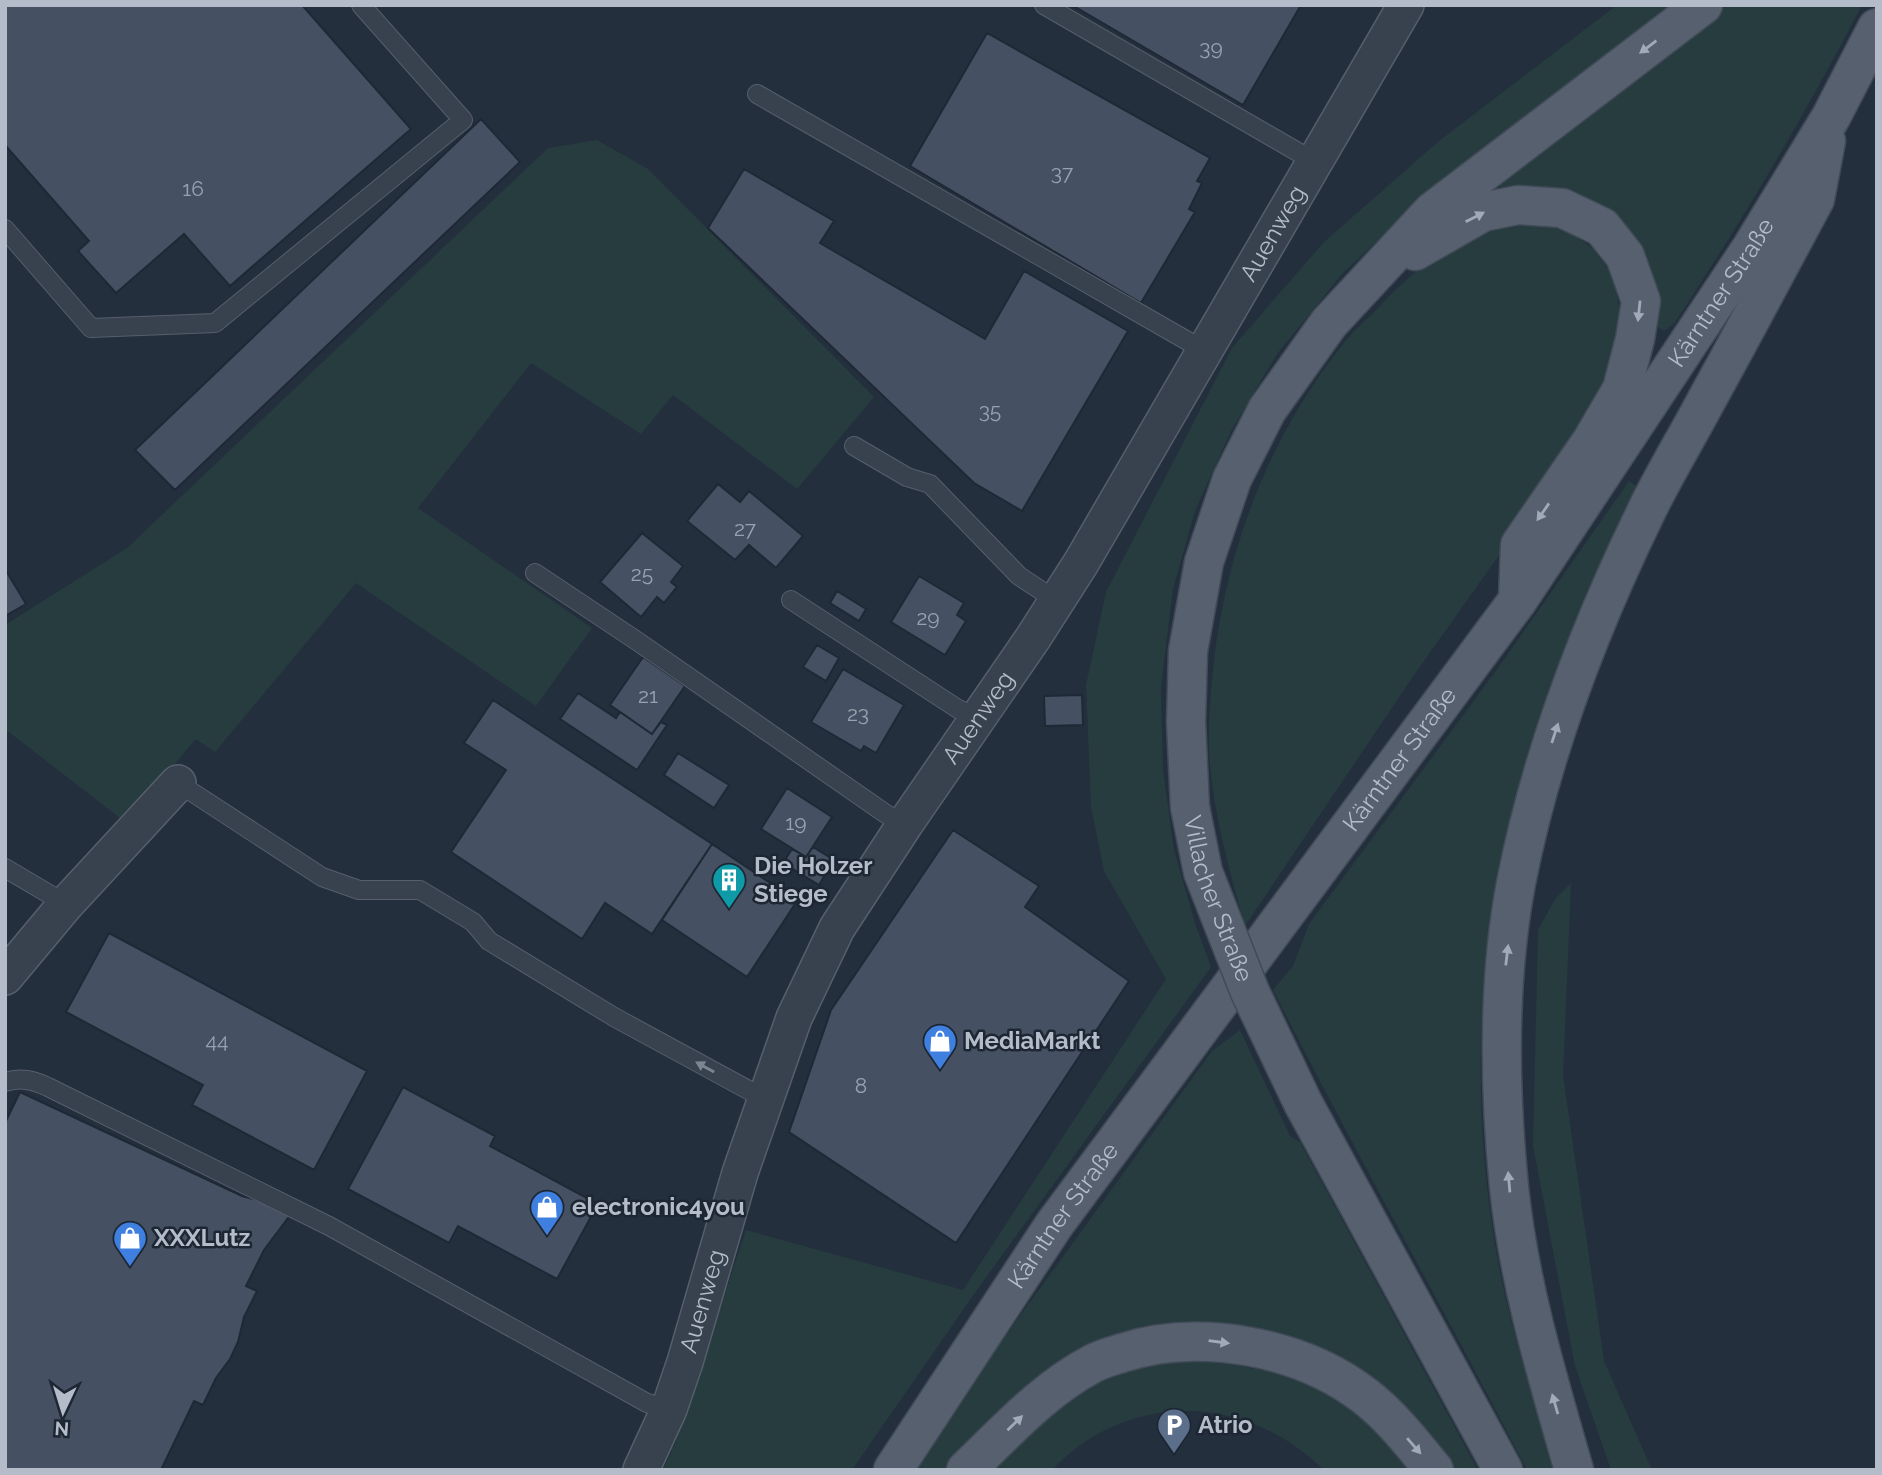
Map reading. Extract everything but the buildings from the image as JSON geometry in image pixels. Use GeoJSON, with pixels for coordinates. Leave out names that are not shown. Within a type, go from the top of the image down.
{"type":"FeatureCollection","features":[{"type":"Feature","properties":{"kind":"main road"},"geometry":{"type":"LineString","coordinates":[[1374,276],[1433,211],[1703,5]]}},
{"type":"Feature","properties":{"kind":"main road","name":"Kärntner Straße"},"geometry":{"type":"LineString","coordinates":[[893,1470],[1054,1225],[1518,600],[1752,247],[1831,117],[1877,28]]}},
{"type":"Feature","properties":{"kind":"main road"},"geometry":{"type":"LineString","coordinates":[[1574,1470],[1528,1309],[1509,1189],[1501,1079],[1503,996],[1516,887],[1535,799],[1565,704],[1604,603],[1645,512],[1815,199],[1831,117]]}},
{"type":"Feature","properties":{"kind":"main road"},"geometry":{"type":"LineString","coordinates":[[1374,276],[1483,212],[1518,205],[1562,208],[1602,227],[1625,256],[1641,301],[1635,339],[1622,389],[1591,442],[1520,545],[1518,600]]}},
{"type":"Feature","properties":{"kind":"main road","name":"Villacher Straße"},"geometry":{"type":"LineString","coordinates":[[1374,276],[1329,323],[1275,399],[1232,479],[1204,562],[1188,652],[1186,722],[1191,807],[1203,872],[1250,992],[1303,1103],[1503,1470]]}},
{"type":"Feature","properties":{"kind":"main road"},"geometry":{"type":"LineString","coordinates":[[966,1470],[1047,1392],[1094,1362],[1149,1345],[1207,1340],[1257,1348],[1312,1365],[1334,1377],[1365,1396],[1412,1442],[1434,1470]]}},
{"type":"Feature","properties":{"kind":"street","name":"Auenweg"},"geometry":{"type":"LineString","coordinates":[[641,1470],[669,1409],[685,1362],[740,1173],[765,1098],[794,1018],[837,928],[1057,601],[1406,5]]}},
{"type":"Feature","properties":{"kind":"street"},"geometry":{"type":"LineString","coordinates":[[5,977],[66,904],[178,783]]}},
{"type":"Feature","properties":{"kind":"lane"},"geometry":{"type":"LineString","coordinates":[[5,229],[91,328],[215,323],[463,120],[361,5]]}},
{"type":"Feature","properties":{"kind":"lane"},"geometry":{"type":"LineString","coordinates":[[1044,5],[1315,162]]}},
{"type":"Feature","properties":{"kind":"lane"},"geometry":{"type":"LineString","coordinates":[[757,94],[1205,351]]}},
{"type":"Feature","properties":{"kind":"lane"},"geometry":{"type":"LineString","coordinates":[[854,446],[907,477],[930,484],[1019,576],[1057,601]]}},
{"type":"Feature","properties":{"kind":"lane"},"geometry":{"type":"LineString","coordinates":[[536,573],[886,814],[905,824]]}},
{"type":"Feature","properties":{"kind":"lane"},"geometry":{"type":"LineString","coordinates":[[791,600],[958,709],[980,718]]}},
{"type":"Feature","properties":{"kind":"lane"},"geometry":{"type":"LineString","coordinates":[[178,783],[322,877],[359,890],[420,890],[473,922],[489,941],[614,1017],[765,1098]]}},
{"type":"Feature","properties":{"kind":"lane"},"geometry":{"type":"LineString","coordinates":[[5,867],[66,904]]}},
{"type":"Feature","properties":{"kind":"lane"},"geometry":{"type":"LineString","coordinates":[[5,1082],[21,1079],[48,1087],[328,1226],[647,1403],[669,1409]]}},
{"type":"Feature","properties":{"kind":"green space"},"geometry":{"type":"Polygon","coordinates":[[[1617,5],[1675,5],[1412,208],[1343,273],[1277,354],[1231,431],[1195,511],[1173,589],[1161,687],[1163,770],[1174,850],[1211,967],[974,1294],[852,1470],[663,1470],[676,1441],[746,1230],[963,1290],[1166,979],[1104,871],[1091,807],[1086,685],[1106,592],[1232,348],[1324,242],[1439,141],[1617,5]]]}},
{"type":"Feature","properties":{"kind":"green space"},"geometry":{"type":"Polygon","coordinates":[[[1727,5],[1862,5],[1748,207],[1674,324],[1664,331],[1658,327],[1657,307],[1648,268],[1497,185],[1727,5]]]}},
{"type":"Feature","properties":{"kind":"green space"},"geometry":{"type":"Polygon","coordinates":[[[597,140],[648,169],[874,397],[797,489],[673,395],[641,434],[531,363],[418,508],[592,628],[536,706],[356,583],[215,752],[196,739],[125,822],[5,729],[5,625],[127,548],[548,148],[597,140]]]}},
{"type":"Feature","properties":{"kind":"green space"},"geometry":{"type":"Polygon","coordinates":[[[1528,222],[1561,229],[1578,238],[1592,248],[1610,271],[1622,325],[1611,375],[1544,492],[1414,675],[1245,926],[1215,806],[1209,729],[1219,626],[1228,582],[1254,498],[1293,418],[1316,380],[1354,331],[1412,275],[1452,246],[1486,229],[1528,222]]]}},
{"type":"Feature","properties":{"kind":"green space"},"geometry":{"type":"Polygon","coordinates":[[[1629,481],[1638,487],[1578,618],[1528,754],[1504,847],[1487,950],[1481,1106],[1490,1209],[1510,1314],[1555,1470],[1527,1470],[1273,990],[1293,966],[1309,924],[1498,668],[1629,481]]]}},
{"type":"Feature","properties":{"kind":"green space"},"geometry":{"type":"Polygon","coordinates":[[[1571,883],[1563,1075],[1604,1361],[1652,1470],[1611,1470],[1575,1366],[1533,1146],[1538,930],[1555,899],[1571,883]]]}},
{"type":"Feature","properties":{"kind":"green space"},"geometry":{"type":"Polygon","coordinates":[[[1240,1030],[1290,1136],[1300,1142],[1478,1470],[1452,1470],[1432,1444],[1210,1329],[995,1420],[946,1470],[916,1470],[980,1371],[1212,1051],[1240,1030]]]}},
{"type":"Feature","properties":{"kind":"green space"},"geometry":{"type":"Polygon","coordinates":[[[1178,1361],[1256,1369],[1306,1384],[1351,1409],[1377,1431],[1411,1470],[1324,1470],[1293,1445],[1259,1426],[1224,1415],[1187,1411],[1151,1415],[1116,1425],[1082,1444],[1052,1470],[989,1470],[1045,1418],[1094,1384],[1126,1371],[1178,1361]]]}},
{"type":"Feature","properties":{"kind":"place","name":"Die Holzer Stiege"},"geometry":{"type":"Point","coordinates":[729,910]}},
{"type":"Feature","properties":{"kind":"place","name":"MediaMarkt"},"geometry":{"type":"Point","coordinates":[940,1071]}},
{"type":"Feature","properties":{"kind":"place","name":"electronic4you"},"geometry":{"type":"Point","coordinates":[547,1237]}},
{"type":"Feature","properties":{"kind":"place","name":"XXXLutz"},"geometry":{"type":"Point","coordinates":[130,1268]}},
{"type":"Feature","properties":{"kind":"place","name":"Atrio"},"geometry":{"type":"Point","coordinates":[1174,1455]}}]}
